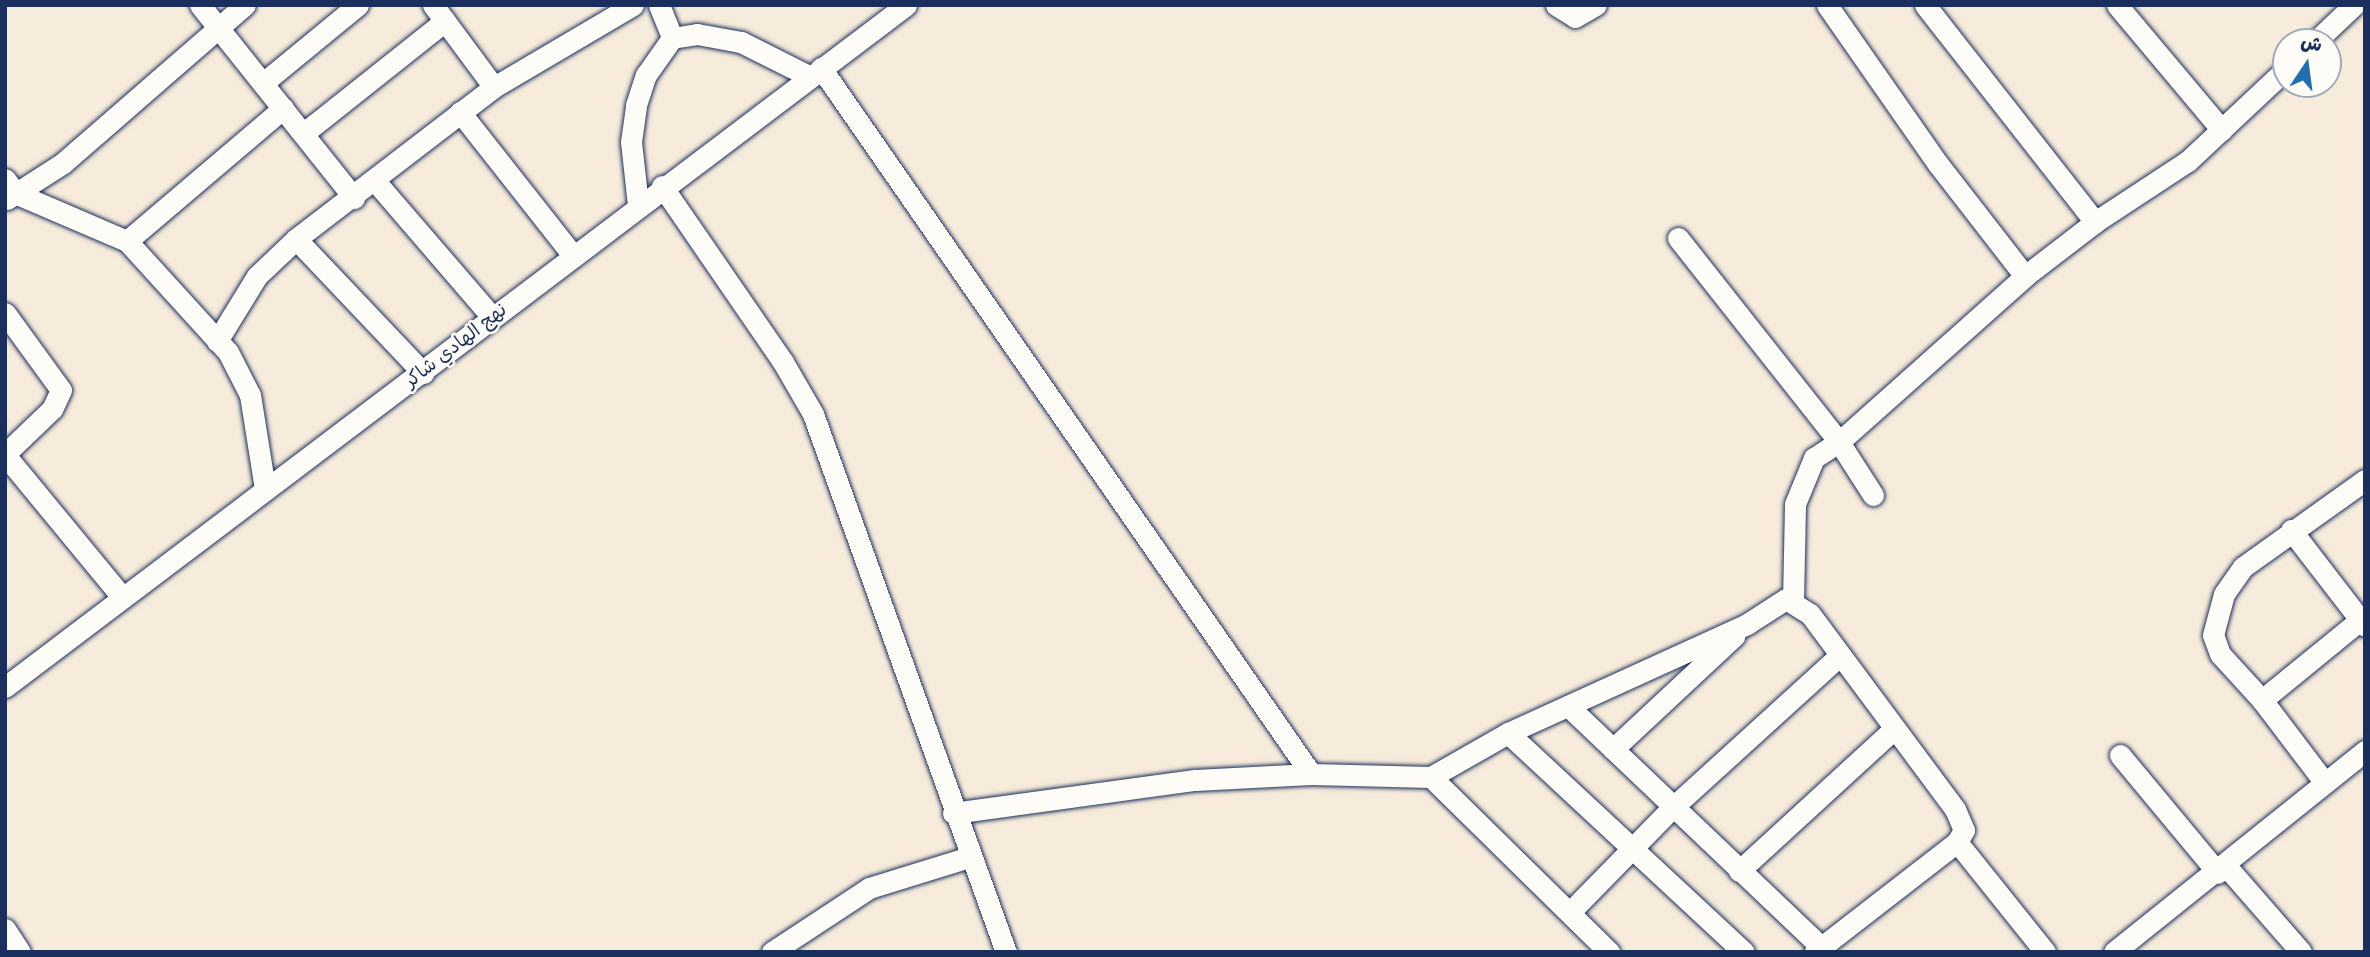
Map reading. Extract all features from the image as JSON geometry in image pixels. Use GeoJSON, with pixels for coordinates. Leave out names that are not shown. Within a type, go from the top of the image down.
{"type":"FeatureCollection","features":[{"type":"Feature","properties":{"kind":"street"},"geometry":{"type":"LineString","coordinates":[[200,5],[354,198]]}},
{"type":"Feature","properties":{"kind":"street"},"geometry":{"type":"LineString","coordinates":[[9,191],[63,163],[246,5]]}},
{"type":"Feature","properties":{"kind":"street"},"geometry":{"type":"LineString","coordinates":[[263,83],[358,5]]}},
{"type":"Feature","properties":{"kind":"street"},"geometry":{"type":"LineString","coordinates":[[217,341],[257,276],[296,239],[354,198],[494,87],[633,5]]}},
{"type":"Feature","properties":{"kind":"street"},"geometry":{"type":"LineString","coordinates":[[659,5],[672,38]]}},
{"type":"Feature","properties":{"kind":"street"},"geometry":{"type":"LineString","coordinates":[[1556,5],[1575,17],[1596,5]]}},
{"type":"Feature","properties":{"kind":"street"},"geometry":{"type":"LineString","coordinates":[[1827,5],[1938,164],[2025,276]]}},
{"type":"Feature","properties":{"kind":"street"},"geometry":{"type":"LineString","coordinates":[[1925,5],[2095,222]]}},
{"type":"Feature","properties":{"kind":"street"},"geometry":{"type":"LineString","coordinates":[[2117,5],[2222,130]]}},
{"type":"Feature","properties":{"kind":"street","name":"نهج الهادي شاكر"},"geometry":{"type":"LineString","coordinates":[[5,687],[265,489],[423,373],[662,186],[902,6]]}},
{"type":"Feature","properties":{"kind":"street"},"geometry":{"type":"LineString","coordinates":[[2326,28],[2339,10]]}},
{"type":"Feature","properties":{"kind":"street"},"geometry":{"type":"LineString","coordinates":[[303,133],[439,13],[494,87]]}},
{"type":"Feature","properties":{"kind":"street"},"geometry":{"type":"LineString","coordinates":[[638,205],[631,142],[636,105],[646,75],[672,38],[697,34],[728,39],[815,72],[1311,774]]}},
{"type":"Feature","properties":{"kind":"street"},"geometry":{"type":"LineString","coordinates":[[1793,601],[1798,490],[1814,458],[1839,442],[2025,276],[2095,222],[2161,183],[2272,82]]}},
{"type":"Feature","properties":{"kind":"street"},"geometry":{"type":"LineString","coordinates":[[127,241],[283,108]]}},
{"type":"Feature","properties":{"kind":"street"},"geometry":{"type":"LineString","coordinates":[[460,112],[574,257]]}},
{"type":"Feature","properties":{"kind":"street"},"geometry":{"type":"LineString","coordinates":[[375,181],[492,317]]}},
{"type":"Feature","properties":{"kind":"street"},"geometry":{"type":"LineString","coordinates":[[662,186],[783,362],[813,414],[860,537],[969,858],[1006,952]]}},
{"type":"Feature","properties":{"kind":"street"},"geometry":{"type":"LineString","coordinates":[[9,191],[127,241],[217,341],[242,374],[250,395],[265,489]]}},
{"type":"Feature","properties":{"kind":"street"},"geometry":{"type":"LineString","coordinates":[[1678,238],[1839,442],[1873,495]]}},
{"type":"Feature","properties":{"kind":"street"},"geometry":{"type":"LineString","coordinates":[[296,239],[423,373]]}},
{"type":"Feature","properties":{"kind":"street"},"geometry":{"type":"LineString","coordinates":[[5,313],[57,382],[61,394],[52,409],[5,454],[122,597]]}},
{"type":"Feature","properties":{"kind":"street"},"geometry":{"type":"LineString","coordinates":[[2325,783],[2262,700],[2220,654],[2213,635],[2232,580],[2291,530],[2365,480]]}},
{"type":"Feature","properties":{"kind":"street"},"geometry":{"type":"LineString","coordinates":[[2262,700],[2363,620],[2291,530]]}},
{"type":"Feature","properties":{"kind":"street"},"geometry":{"type":"LineString","coordinates":[[1569,706],[1672,808],[1818,949],[1958,842],[1963,835],[1961,821],[1810,614],[1793,601],[1779,601],[1747,624],[1613,749]]}},
{"type":"Feature","properties":{"kind":"street"},"geometry":{"type":"LineString","coordinates":[[953,813],[1152,784],[1311,774],[1431,777],[1508,733],[1747,624]]}},
{"type":"Feature","properties":{"kind":"street"},"geometry":{"type":"LineString","coordinates":[[1570,912],[1672,808],[1839,656]]}},
{"type":"Feature","properties":{"kind":"street"},"geometry":{"type":"LineString","coordinates":[[1739,871],[1893,730]]}},
{"type":"Feature","properties":{"kind":"street"},"geometry":{"type":"LineString","coordinates":[[1508,733],[1744,952]]}},
{"type":"Feature","properties":{"kind":"street"},"geometry":{"type":"LineString","coordinates":[[2114,952],[2222,870],[2365,751]]}},
{"type":"Feature","properties":{"kind":"street"},"geometry":{"type":"LineString","coordinates":[[2120,755],[2222,870],[2301,952]]}},
{"type":"Feature","properties":{"kind":"street"},"geometry":{"type":"LineString","coordinates":[[1431,777],[1609,952]]}},
{"type":"Feature","properties":{"kind":"street"},"geometry":{"type":"LineString","coordinates":[[1958,842],[2045,952]]}},
{"type":"Feature","properties":{"kind":"street"},"geometry":{"type":"LineString","coordinates":[[772,952],[869,888],[969,858]]}},
{"type":"Feature","properties":{"kind":"street"},"geometry":{"type":"LineString","coordinates":[[5,929],[20,952]]}}]}
